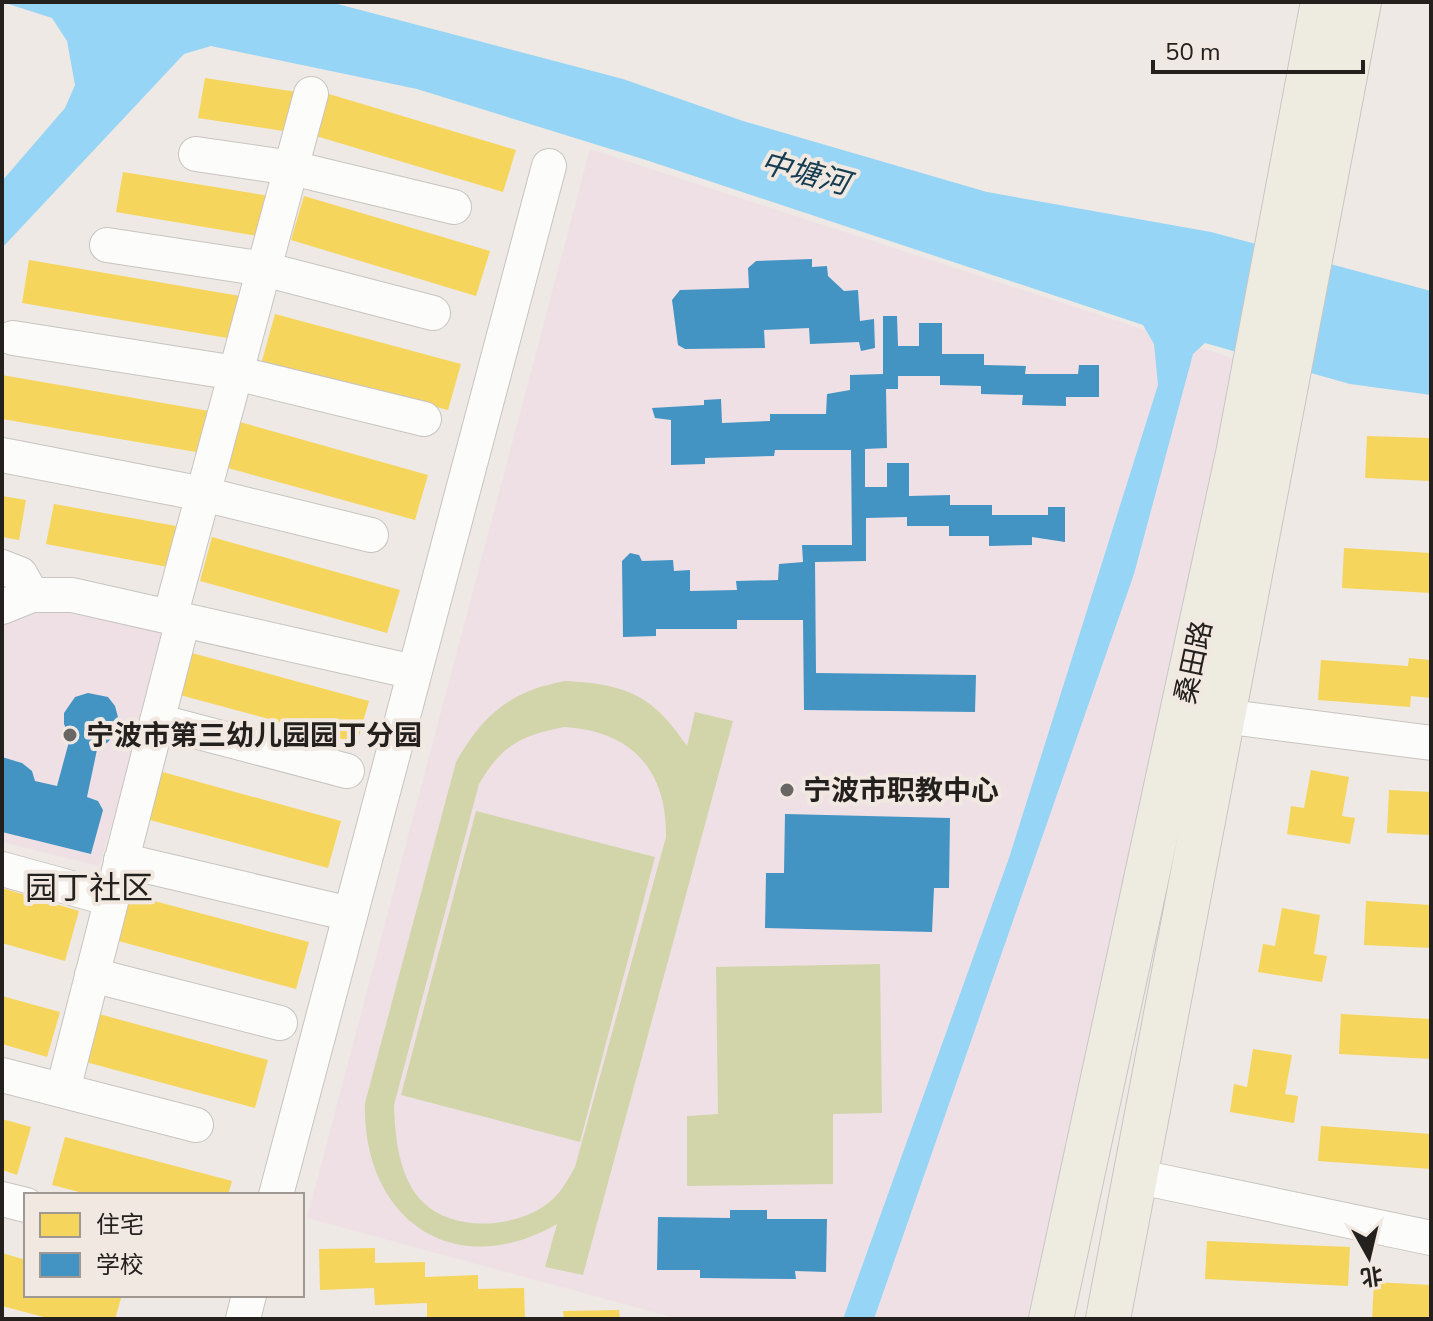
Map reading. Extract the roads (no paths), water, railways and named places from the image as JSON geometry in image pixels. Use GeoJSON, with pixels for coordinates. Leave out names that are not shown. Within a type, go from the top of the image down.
{"type":"FeatureCollection","features":[{"type":"Feature","properties":{"kind":"main road","name":"桑田路"},"geometry":{"type":"LineString","coordinates":[[1051,1319],[1254,459],[1311,150],[1323,2]]}},
{"type":"Feature","properties":{"kind":"main road","name":"桑田路"},"geometry":{"type":"LineString","coordinates":[[1311,150],[1359,2]]}},
{"type":"Feature","properties":{"kind":"main road","name":"桑田路"},"geometry":{"type":"LineString","coordinates":[[1108,1319],[1222,716],[1254,459]]}},
{"type":"Feature","properties":{"kind":"street"},"geometry":{"type":"LineString","coordinates":[[63,1090],[157,721],[203,494],[311,94]]}},
{"type":"Feature","properties":{"kind":"street"},"geometry":{"type":"LineString","coordinates":[[196,154],[292,168],[454,207]]}},
{"type":"Feature","properties":{"kind":"street"},"geometry":{"type":"LineString","coordinates":[[277,1193],[549,166]]}},
{"type":"Feature","properties":{"kind":"street"},"geometry":{"type":"LineString","coordinates":[[107,245],[264,269],[433,313]]}},
{"type":"Feature","properties":{"kind":"street"},"geometry":{"type":"LineString","coordinates":[[13,338],[236,373],[424,419]]}},
{"type":"Feature","properties":{"kind":"street"},"geometry":{"type":"LineString","coordinates":[[2,455],[203,494],[371,535]]}},
{"type":"Feature","properties":{"kind":"street"},"geometry":{"type":"LineString","coordinates":[[2,567],[20,574],[17,601],[72,595],[414,672]]}},
{"type":"Feature","properties":{"kind":"street"},"geometry":{"type":"LineString","coordinates":[[1222,716],[1431,743]]}},
{"type":"Feature","properties":{"kind":"street"},"geometry":{"type":"LineString","coordinates":[[157,721],[347,771]]}},
{"type":"Feature","properties":{"kind":"street"},"geometry":{"type":"LineString","coordinates":[[121,860],[350,914]]}},
{"type":"Feature","properties":{"kind":"street"},"geometry":{"type":"LineString","coordinates":[[2,869],[111,899]]}},
{"type":"Feature","properties":{"kind":"street"},"geometry":{"type":"LineString","coordinates":[[92,975],[280,1023]]}},
{"type":"Feature","properties":{"kind":"street"},"geometry":{"type":"LineString","coordinates":[[2,1075],[196,1125]]}},
{"type":"Feature","properties":{"kind":"street"},"geometry":{"type":"LineString","coordinates":[[1135,1176],[1431,1238]]}},
{"type":"Feature","properties":{"kind":"street"},"geometry":{"type":"LineString","coordinates":[[2,1199],[24,1204]]}},
{"type":"Feature","properties":{"kind":"street"},"geometry":{"type":"LineString","coordinates":[[243,1319],[248,1297]]}},
{"type":"Feature","properties":{"kind":"water","name":"中塘河"},"geometry":{"type":"Polygon","coordinates":[[[2,2],[330,2],[623,79],[743,121],[987,192],[1211,232],[1431,291],[1431,395],[1350,384],[1205,343],[1193,354],[1134,574],[874,1319],[843,1319],[1009,858],[1158,385],[1154,344],[1143,325],[646,160],[417,89],[211,46],[184,54],[2,248],[2,181],[65,108],[75,85],[67,41],[52,18],[2,2]]]}},
{"type":"Feature","properties":{"kind":"place","name":"宁波市第三幼儿园园丁分园"},"geometry":{"type":"Point","coordinates":[70,735]}},
{"type":"Feature","properties":{"kind":"place","name":"宁波市职教中心"},"geometry":{"type":"Point","coordinates":[787,790]}},
{"type":"Feature","properties":{"kind":"district","name":"园丁社区"},"geometry":{"type":"Point","coordinates":[89,888]}}]}
